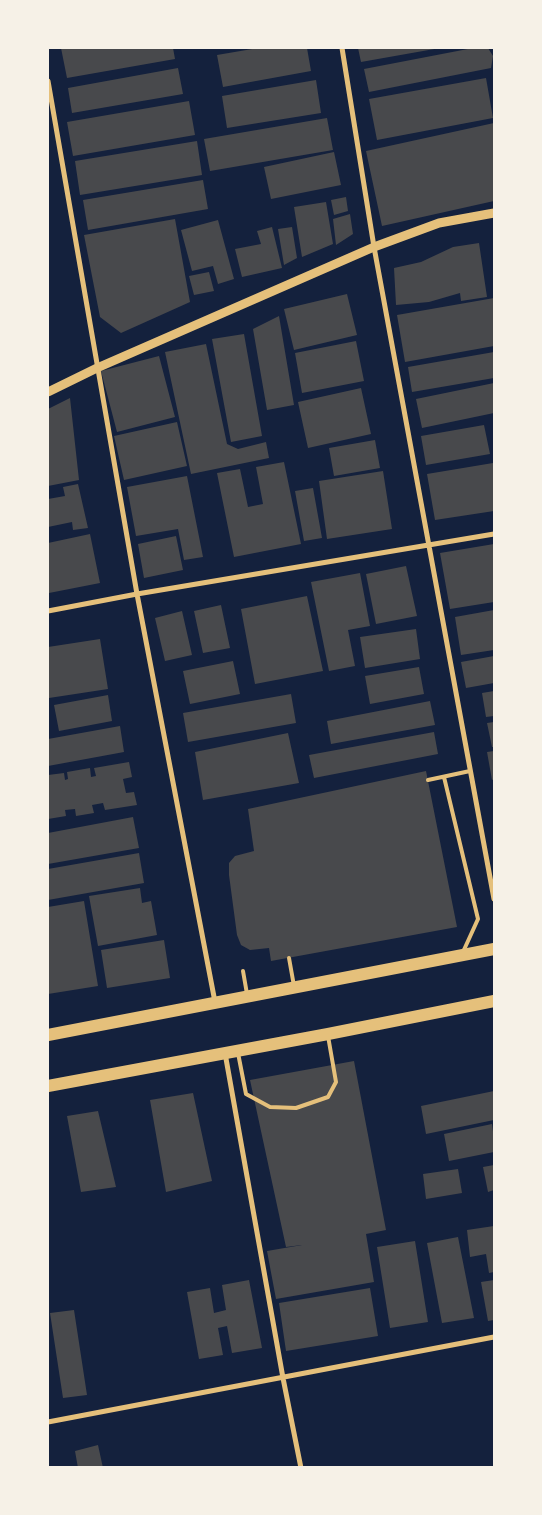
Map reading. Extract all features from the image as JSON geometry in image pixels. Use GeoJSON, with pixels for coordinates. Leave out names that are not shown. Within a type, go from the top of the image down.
{"type":"FeatureCollection","features":[{"type":"Feature","properties":{"kind":"main road"},"geometry":{"type":"LineString","coordinates":[[48,1035],[494,949]]}},
{"type":"Feature","properties":{"kind":"main road"},"geometry":{"type":"LineString","coordinates":[[48,1086],[494,1001]]}},
{"type":"Feature","properties":{"kind":"street"},"geometry":{"type":"LineString","coordinates":[[342,48],[374,247],[494,899]]}},
{"type":"Feature","properties":{"kind":"street"},"geometry":{"type":"LineString","coordinates":[[48,81],[137,594],[215,1002]]}},
{"type":"Feature","properties":{"kind":"street"},"geometry":{"type":"LineString","coordinates":[[48,392],[97,368],[374,247],[439,224],[494,213]]}},
{"type":"Feature","properties":{"kind":"street"},"geometry":{"type":"LineString","coordinates":[[48,611],[137,594],[494,534]]}},
{"type":"Feature","properties":{"kind":"street"},"geometry":{"type":"LineString","coordinates":[[231,1052],[282,1378],[301,1468]]}},
{"type":"Feature","properties":{"kind":"street"},"geometry":{"type":"LineString","coordinates":[[48,1422],[494,1337]]}},
{"type":"Feature","properties":{"kind":"lane"},"geometry":{"type":"LineString","coordinates":[[428,780],[470,771]]}},
{"type":"Feature","properties":{"kind":"lane"},"geometry":{"type":"LineString","coordinates":[[444,778],[478,919],[461,956]]}},
{"type":"Feature","properties":{"kind":"lane"},"geometry":{"type":"LineString","coordinates":[[289,958],[294,988]]}},
{"type":"Feature","properties":{"kind":"lane"},"geometry":{"type":"LineString","coordinates":[[243,971],[247,996]]}},
{"type":"Feature","properties":{"kind":"lane"},"geometry":{"type":"LineString","coordinates":[[231,1052],[246,1094],[270,1107],[296,1108],[328,1097],[336,1082],[328,1034]]}},
{"type":"Feature","properties":{"kind":"building"},"geometry":{"type":"Polygon","coordinates":[[[61,48],[173,48],[175,59],[67,78],[61,48]]]}},
{"type":"Feature","properties":{"kind":"building"},"geometry":{"type":"Polygon","coordinates":[[[258,48],[307,48],[311,71],[223,87],[217,55],[258,48]]]}},
{"type":"Feature","properties":{"kind":"building"},"geometry":{"type":"Polygon","coordinates":[[[358,48],[440,48],[361,62],[358,48]]]}},
{"type":"Feature","properties":{"kind":"building"},"geometry":{"type":"Polygon","coordinates":[[[473,48],[488,48],[493,56],[491,68],[369,92],[364,69],[473,48]]]}},
{"type":"Feature","properties":{"kind":"building"},"geometry":{"type":"Polygon","coordinates":[[[178,68],[183,94],[72,113],[68,88],[178,68]]]}},
{"type":"Feature","properties":{"kind":"building"},"geometry":{"type":"Polygon","coordinates":[[[486,78],[493,118],[377,140],[369,99],[486,78]]]}},
{"type":"Feature","properties":{"kind":"building"},"geometry":{"type":"Polygon","coordinates":[[[316,80],[321,113],[227,128],[222,96],[316,80]]]}},
{"type":"Feature","properties":{"kind":"building"},"geometry":{"type":"Polygon","coordinates":[[[189,101],[195,135],[73,156],[67,122],[189,101]]]}},
{"type":"Feature","properties":{"kind":"building"},"geometry":{"type":"Polygon","coordinates":[[[327,118],[333,150],[210,171],[204,139],[327,118]]]}},
{"type":"Feature","properties":{"kind":"building"},"geometry":{"type":"Polygon","coordinates":[[[494,123],[494,201],[382,226],[366,151],[494,123]]]}},
{"type":"Feature","properties":{"kind":"building"},"geometry":{"type":"Polygon","coordinates":[[[197,141],[202,175],[80,195],[75,161],[197,141]]]}},
{"type":"Feature","properties":{"kind":"building"},"geometry":{"type":"Polygon","coordinates":[[[334,152],[341,185],[271,199],[264,167],[334,152]]]}},
{"type":"Feature","properties":{"kind":"building"},"geometry":{"type":"Polygon","coordinates":[[[203,180],[208,209],[88,230],[83,200],[203,180]]]}},
{"type":"Feature","properties":{"kind":"building"},"geometry":{"type":"Polygon","coordinates":[[[346,197],[348,211],[334,215],[331,200],[346,197]]]}},
{"type":"Feature","properties":{"kind":"building"},"geometry":{"type":"Polygon","coordinates":[[[326,202],[333,244],[302,257],[294,207],[326,202]]]}},
{"type":"Feature","properties":{"kind":"building"},"geometry":{"type":"Polygon","coordinates":[[[350,214],[353,234],[336,245],[333,219],[350,214]]]}},
{"type":"Feature","properties":{"kind":"building"},"geometry":{"type":"Polygon","coordinates":[[[175,219],[190,302],[121,333],[100,317],[84,235],[175,219]]]}},
{"type":"Feature","properties":{"kind":"building"},"geometry":{"type":"Polygon","coordinates":[[[218,220],[234,279],[218,284],[213,266],[192,271],[181,230],[218,220]]]}},
{"type":"Feature","properties":{"kind":"building"},"geometry":{"type":"Polygon","coordinates":[[[272,227],[282,268],[242,277],[235,249],[261,244],[257,231],[272,227]]]}},
{"type":"Feature","properties":{"kind":"building"},"geometry":{"type":"Polygon","coordinates":[[[292,227],[297,258],[284,265],[278,229],[292,227]]]}},
{"type":"Feature","properties":{"kind":"building"},"geometry":{"type":"Polygon","coordinates":[[[479,243],[487,297],[461,301],[460,293],[429,302],[396,305],[394,268],[421,262],[453,247],[479,243]]]}},
{"type":"Feature","properties":{"kind":"building"},"geometry":{"type":"Polygon","coordinates":[[[209,272],[214,291],[194,295],[189,276],[209,272]]]}},
{"type":"Feature","properties":{"kind":"building"},"geometry":{"type":"Polygon","coordinates":[[[347,294],[357,335],[294,350],[284,309],[347,294]]]}},
{"type":"Feature","properties":{"kind":"building"},"geometry":{"type":"Polygon","coordinates":[[[494,298],[494,346],[405,362],[397,315],[494,298]]]}},
{"type":"Feature","properties":{"kind":"building"},"geometry":{"type":"Polygon","coordinates":[[[279,316],[294,405],[267,410],[253,329],[279,316]]]}},
{"type":"Feature","properties":{"kind":"building"},"geometry":{"type":"Polygon","coordinates":[[[244,334],[262,436],[231,442],[212,339],[244,334]]]}},
{"type":"Feature","properties":{"kind":"building"},"geometry":{"type":"Polygon","coordinates":[[[356,341],[364,381],[302,393],[295,353],[356,341]]]}},
{"type":"Feature","properties":{"kind":"building"},"geometry":{"type":"Polygon","coordinates":[[[206,344],[227,444],[238,449],[266,442],[269,458],[191,474],[165,352],[206,344]]]}},
{"type":"Feature","properties":{"kind":"building"},"geometry":{"type":"Polygon","coordinates":[[[494,352],[494,378],[412,392],[408,367],[494,352]]]}},
{"type":"Feature","properties":{"kind":"building"},"geometry":{"type":"Polygon","coordinates":[[[159,356],[175,417],[117,432],[101,371],[159,356]]]}},
{"type":"Feature","properties":{"kind":"building"},"geometry":{"type":"Polygon","coordinates":[[[494,383],[494,413],[422,428],[416,399],[494,383]]]}},
{"type":"Feature","properties":{"kind":"building"},"geometry":{"type":"Polygon","coordinates":[[[361,388],[371,434],[308,448],[298,402],[361,388]]]}},
{"type":"Feature","properties":{"kind":"building"},"geometry":{"type":"Polygon","coordinates":[[[70,398],[79,480],[48,486],[48,409],[70,398]]]}},
{"type":"Feature","properties":{"kind":"building"},"geometry":{"type":"Polygon","coordinates":[[[177,422],[187,466],[124,480],[114,436],[177,422]]]}},
{"type":"Feature","properties":{"kind":"building"},"geometry":{"type":"Polygon","coordinates":[[[484,425],[490,454],[426,465],[421,436],[484,425]]]}},
{"type":"Feature","properties":{"kind":"building"},"geometry":{"type":"Polygon","coordinates":[[[375,440],[380,468],[334,476],[329,448],[375,440]]]}},
{"type":"Feature","properties":{"kind":"building"},"geometry":{"type":"Polygon","coordinates":[[[284,462],[301,544],[234,557],[217,473],[240,469],[248,507],[263,504],[256,467],[284,462]]]}},
{"type":"Feature","properties":{"kind":"building"},"geometry":{"type":"Polygon","coordinates":[[[493,463],[494,511],[435,520],[427,474],[493,463]]]}},
{"type":"Feature","properties":{"kind":"building"},"geometry":{"type":"Polygon","coordinates":[[[383,471],[392,529],[327,539],[319,481],[383,471]]]}},
{"type":"Feature","properties":{"kind":"building"},"geometry":{"type":"Polygon","coordinates":[[[187,476],[203,557],[184,560],[178,529],[136,536],[127,487],[187,476]]]}},
{"type":"Feature","properties":{"kind":"building"},"geometry":{"type":"Polygon","coordinates":[[[78,484],[88,528],[73,530],[72,522],[48,527],[48,499],[65,496],[63,487],[78,484]]]}},
{"type":"Feature","properties":{"kind":"building"},"geometry":{"type":"Polygon","coordinates":[[[313,488],[322,538],[304,541],[295,491],[313,488]]]}},
{"type":"Feature","properties":{"kind":"building"},"geometry":{"type":"Polygon","coordinates":[[[90,534],[100,583],[49,593],[48,543],[90,534]]]}},
{"type":"Feature","properties":{"kind":"building"},"geometry":{"type":"Polygon","coordinates":[[[176,536],[183,570],[144,578],[138,544],[176,536]]]}},
{"type":"Feature","properties":{"kind":"building"},"geometry":{"type":"Polygon","coordinates":[[[494,544],[494,602],[450,609],[440,553],[494,544]]]}},
{"type":"Feature","properties":{"kind":"building"},"geometry":{"type":"Polygon","coordinates":[[[406,566],[417,616],[376,624],[366,574],[406,566]]]}},
{"type":"Feature","properties":{"kind":"building"},"geometry":{"type":"Polygon","coordinates":[[[360,573],[370,626],[348,630],[355,666],[329,671],[311,582],[360,573]]]}},
{"type":"Feature","properties":{"kind":"building"},"geometry":{"type":"Polygon","coordinates":[[[307,596],[323,671],[255,684],[241,609],[307,596]]]}},
{"type":"Feature","properties":{"kind":"building"},"geometry":{"type":"Polygon","coordinates":[[[221,605],[230,648],[203,653],[194,611],[221,605]]]}},
{"type":"Feature","properties":{"kind":"building"},"geometry":{"type":"Polygon","coordinates":[[[494,610],[494,650],[461,655],[455,617],[494,610]]]}},
{"type":"Feature","properties":{"kind":"building"},"geometry":{"type":"Polygon","coordinates":[[[182,611],[192,655],[165,661],[155,618],[182,611]]]}},
{"type":"Feature","properties":{"kind":"building"},"geometry":{"type":"Polygon","coordinates":[[[416,629],[420,659],[365,668],[360,637],[416,629]]]}},
{"type":"Feature","properties":{"kind":"building"},"geometry":{"type":"Polygon","coordinates":[[[100,639],[108,689],[49,698],[48,647],[100,639]]]}},
{"type":"Feature","properties":{"kind":"building"},"geometry":{"type":"Polygon","coordinates":[[[494,656],[494,683],[466,688],[461,662],[494,656]]]}},
{"type":"Feature","properties":{"kind":"building"},"geometry":{"type":"Polygon","coordinates":[[[233,661],[240,694],[190,704],[183,671],[233,661]]]}},
{"type":"Feature","properties":{"kind":"building"},"geometry":{"type":"Polygon","coordinates":[[[419,667],[424,694],[370,704],[365,676],[419,667]]]}},
{"type":"Feature","properties":{"kind":"building"},"geometry":{"type":"Polygon","coordinates":[[[494,691],[494,716],[486,717],[482,693],[494,691]]]}},
{"type":"Feature","properties":{"kind":"building"},"geometry":{"type":"Polygon","coordinates":[[[291,694],[296,723],[188,742],[183,713],[291,694]]]}},
{"type":"Feature","properties":{"kind":"building"},"geometry":{"type":"Polygon","coordinates":[[[108,695],[112,721],[59,731],[54,705],[108,695]]]}},
{"type":"Feature","properties":{"kind":"building"},"geometry":{"type":"Polygon","coordinates":[[[430,701],[435,725],[331,744],[327,721],[430,701]]]}},
{"type":"Feature","properties":{"kind":"building"},"geometry":{"type":"Polygon","coordinates":[[[494,722],[494,747],[492,747],[487,723],[494,722]]]}},
{"type":"Feature","properties":{"kind":"building"},"geometry":{"type":"Polygon","coordinates":[[[120,726],[124,752],[48,766],[48,739],[120,726]]]}},
{"type":"Feature","properties":{"kind":"building"},"geometry":{"type":"Polygon","coordinates":[[[434,732],[438,754],[314,778],[309,755],[434,732]]]}},
{"type":"Feature","properties":{"kind":"building"},"geometry":{"type":"Polygon","coordinates":[[[288,733],[299,783],[203,800],[195,752],[288,733]]]}},
{"type":"Feature","properties":{"kind":"building"},"geometry":{"type":"Polygon","coordinates":[[[494,751],[494,779],[492,780],[487,752],[494,751]]]}},
{"type":"Feature","properties":{"kind":"building"},"geometry":{"type":"Polygon","coordinates":[[[129,762],[132,777],[123,779],[126,793],[134,792],[137,805],[105,810],[103,803],[92,805],[94,813],[76,816],[75,809],[65,810],[66,816],[48,819],[48,775],[64,773],[65,780],[68,779],[67,772],[90,768],[91,777],[96,776],[94,768],[129,762]]]}},
{"type":"Feature","properties":{"kind":"building"},"geometry":{"type":"Polygon","coordinates":[[[426,771],[457,927],[271,961],[269,948],[250,950],[241,945],[237,935],[229,863],[235,856],[254,851],[248,809],[426,771]]]}},
{"type":"Feature","properties":{"kind":"building"},"geometry":{"type":"Polygon","coordinates":[[[133,817],[139,848],[48,864],[48,833],[133,817]]]}},
{"type":"Feature","properties":{"kind":"building"},"geometry":{"type":"Polygon","coordinates":[[[139,853],[144,883],[48,900],[48,869],[139,853]]]}},
{"type":"Feature","properties":{"kind":"building"},"geometry":{"type":"Polygon","coordinates":[[[140,888],[142,903],[151,901],[157,935],[98,946],[89,896],[140,888]]]}},
{"type":"Feature","properties":{"kind":"building"},"geometry":{"type":"Polygon","coordinates":[[[84,901],[98,986],[48,994],[48,907],[84,901]]]}},
{"type":"Feature","properties":{"kind":"building"},"geometry":{"type":"Polygon","coordinates":[[[164,940],[170,978],[107,988],[101,950],[164,940]]]}},
{"type":"Feature","properties":{"kind":"building"},"geometry":{"type":"Polygon","coordinates":[[[354,1061],[386,1230],[366,1234],[374,1282],[276,1299],[267,1251],[302,1245],[286,1247],[250,1080],[354,1061]]]}},
{"type":"Feature","properties":{"kind":"building"},"geometry":{"type":"Polygon","coordinates":[[[494,1091],[494,1120],[426,1134],[421,1106],[494,1091]]]}},
{"type":"Feature","properties":{"kind":"building"},"geometry":{"type":"Polygon","coordinates":[[[193,1093],[212,1181],[166,1192],[150,1100],[193,1093]]]}},
{"type":"Feature","properties":{"kind":"building"},"geometry":{"type":"Polygon","coordinates":[[[98,1111],[116,1187],[81,1192],[67,1116],[98,1111]]]}},
{"type":"Feature","properties":{"kind":"building"},"geometry":{"type":"Polygon","coordinates":[[[492,1124],[494,1152],[449,1161],[444,1134],[492,1124]]]}},
{"type":"Feature","properties":{"kind":"building"},"geometry":{"type":"Polygon","coordinates":[[[494,1165],[494,1190],[488,1192],[483,1167],[494,1165]]]}},
{"type":"Feature","properties":{"kind":"building"},"geometry":{"type":"Polygon","coordinates":[[[458,1169],[462,1193],[426,1199],[423,1174],[458,1169]]]}},
{"type":"Feature","properties":{"kind":"building"},"geometry":{"type":"Polygon","coordinates":[[[494,1226],[494,1272],[489,1273],[486,1254],[470,1257],[467,1230],[494,1226]]]}},
{"type":"Feature","properties":{"kind":"building"},"geometry":{"type":"Polygon","coordinates":[[[458,1237],[474,1318],[442,1323],[427,1243],[458,1237]]]}},
{"type":"Feature","properties":{"kind":"building"},"geometry":{"type":"Polygon","coordinates":[[[415,1241],[428,1322],[390,1328],[377,1247],[415,1241]]]}},
{"type":"Feature","properties":{"kind":"building"},"geometry":{"type":"Polygon","coordinates":[[[249,1280],[262,1348],[232,1353],[227,1326],[218,1328],[223,1355],[199,1359],[187,1292],[210,1288],[214,1313],[226,1310],[222,1285],[249,1280]]]}},
{"type":"Feature","properties":{"kind":"building"},"geometry":{"type":"Polygon","coordinates":[[[494,1280],[494,1320],[488,1321],[481,1282],[494,1280]]]}},
{"type":"Feature","properties":{"kind":"building"},"geometry":{"type":"Polygon","coordinates":[[[370,1288],[378,1336],[286,1351],[279,1303],[370,1288]]]}},
{"type":"Feature","properties":{"kind":"building"},"geometry":{"type":"Polygon","coordinates":[[[74,1310],[87,1395],[63,1398],[50,1313],[74,1310]]]}},
{"type":"Feature","properties":{"kind":"building"},"geometry":{"type":"Polygon","coordinates":[[[98,1445],[103,1468],[78,1468],[75,1451],[98,1445]]]}}]}
